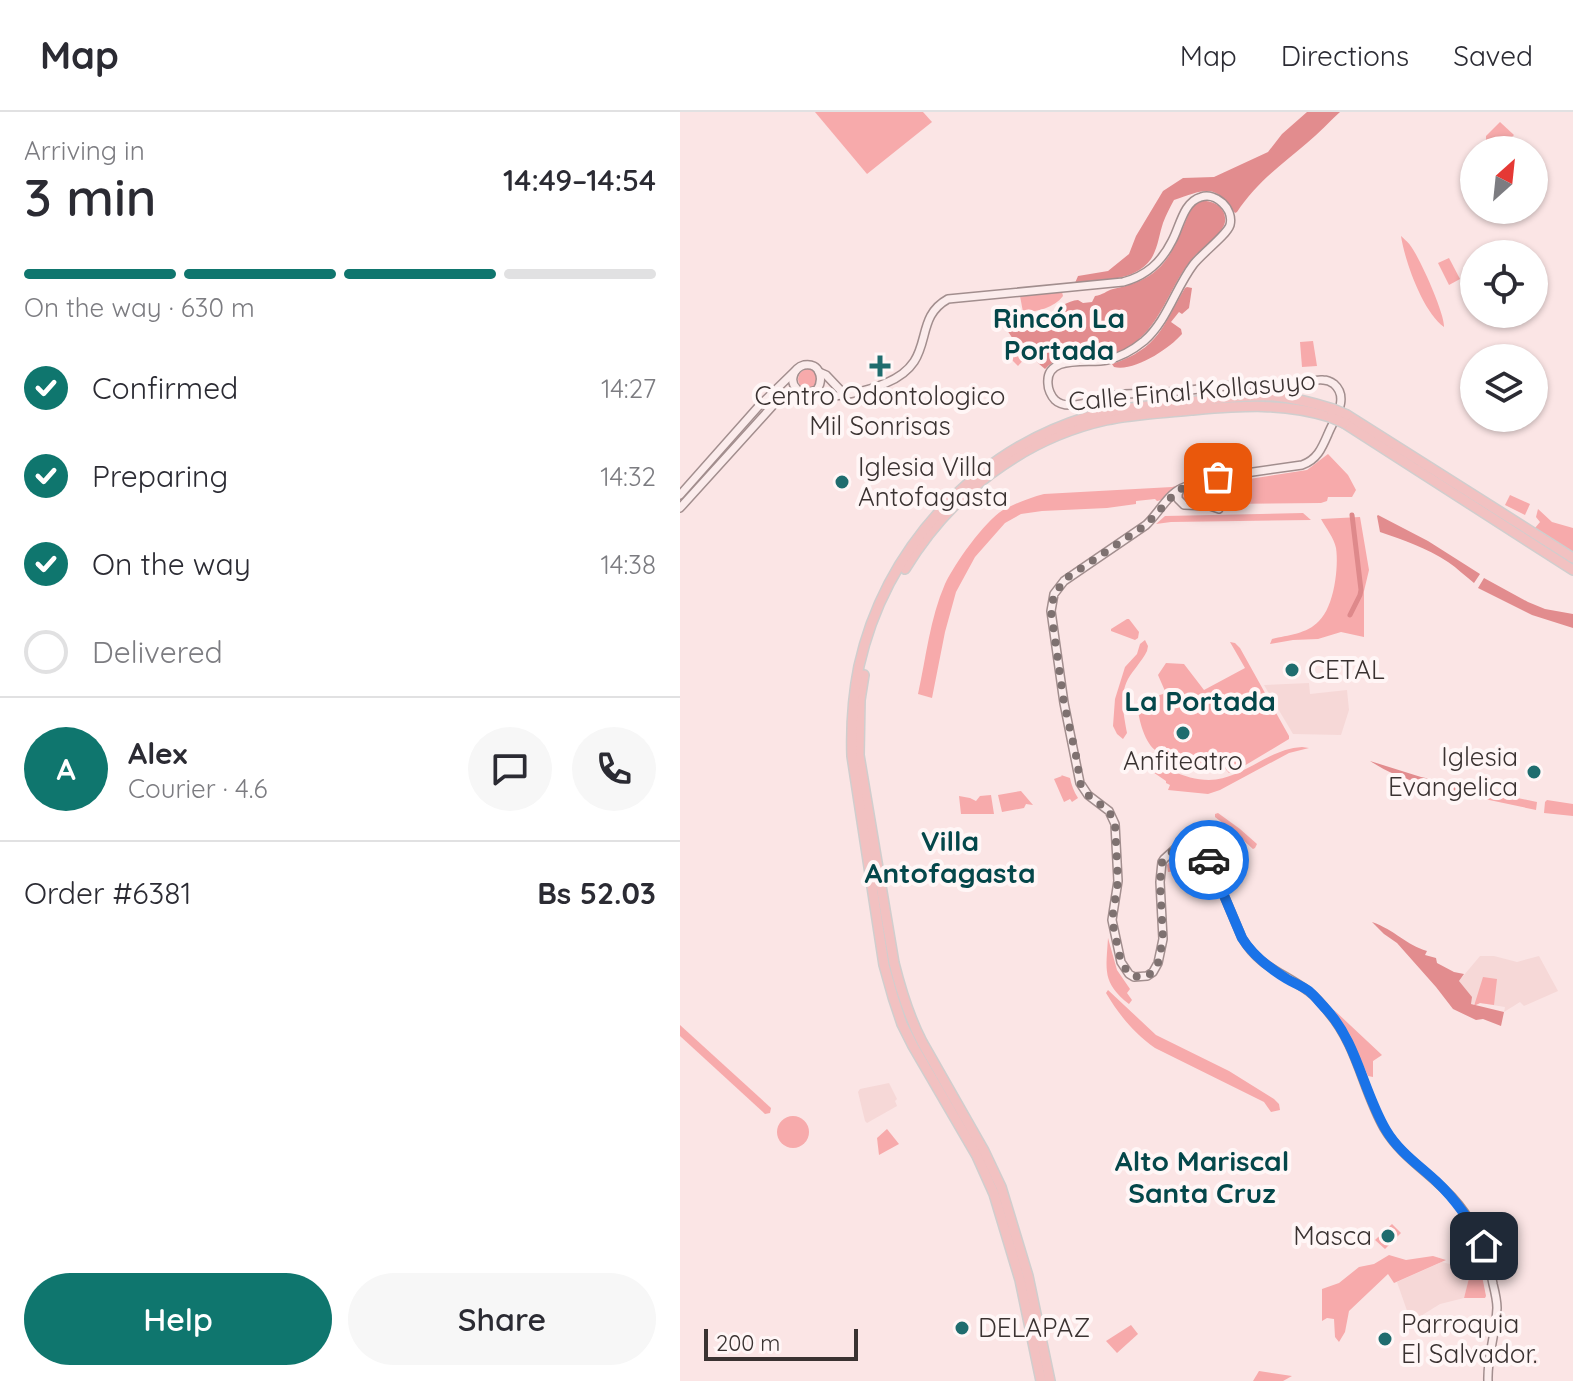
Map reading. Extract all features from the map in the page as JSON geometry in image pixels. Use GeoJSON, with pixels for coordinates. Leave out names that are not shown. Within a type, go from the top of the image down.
{"type":"FeatureCollection","features":[{"type":"Feature","properties":{"kind":"highway"},"geometry":{"type":"LineString","coordinates":[[1041,1381],[1020,1280],[994,1194],[977,1156],[902,1024],[884,965],[852,756],[851,723],[866,638],[895,573],[927,525],[960,489],[1000,458],[1037,437],[1063,425],[1136,407],[1271,396],[1310,402],[1346,419],[1573,558]]}},
{"type":"Feature","properties":{"kind":"highway"},"geometry":{"type":"LineString","coordinates":[[1050,1381],[1028,1276],[1001,1187],[913,1025],[894,963],[859,755],[860,700],[872,639],[890,595],[940,520],[987,476],[1040,444],[1104,421],[1137,415],[1223,407],[1280,406],[1332,413]]}},
{"type":"Feature","properties":{"kind":"highway"},"geometry":{"type":"LineString","coordinates":[[1346,419],[1573,570]]}},
{"type":"Feature","properties":{"kind":"main road","name":"Calle Final Kollasuyo"},"geometry":{"type":"LineString","coordinates":[[804,393],[821,396],[844,394],[878,386],[902,376],[920,352],[934,309],[948,299],[1098,285],[1141,276],[1155,266],[1166,252],[1192,202],[1203,196],[1215,198],[1226,207],[1230,226],[1194,264],[1151,334],[1113,359],[1068,362],[1055,366],[1047,382],[1052,398],[1071,406],[1113,395],[1320,380],[1330,381],[1336,386],[1341,400],[1321,450],[1309,463],[1218,477],[1181,489],[1146,525],[1068,577],[1057,589],[1051,611],[1064,703],[1080,783],[1088,795],[1109,811],[1115,824],[1118,881],[1112,920],[1121,962],[1129,974],[1141,978],[1147,976],[1158,963],[1163,939],[1162,862],[1175,849],[1190,848],[1203,853],[1209,860],[1249,950],[1272,969],[1309,991],[1343,1033],[1370,1098],[1392,1139],[1403,1153],[1454,1199],[1484,1246],[1497,1308],[1488,1361],[1488,1381]]}},
{"type":"Feature","properties":{"kind":"main road"},"geometry":{"type":"LineString","coordinates":[[680,495],[758,407],[797,369],[807,365],[815,368],[844,394]]}},
{"type":"Feature","properties":{"kind":"main road"},"geometry":{"type":"LineString","coordinates":[[797,369],[793,381],[796,388],[804,393]]}},
{"type":"Feature","properties":{"kind":"main road"},"geometry":{"type":"LineString","coordinates":[[680,508],[777,401],[814,391],[820,385],[819,372]]}},
{"type":"Feature","properties":{"kind":"main road"},"geometry":{"type":"LineString","coordinates":[[1181,489],[1178,496],[1184,505],[1219,509]]}},
{"type":"Feature","properties":{"kind":"shaded area"},"geometry":{"type":"Polygon","coordinates":[[[815,112],[923,112],[932,122],[867,174],[815,112]]]}},
{"type":"Feature","properties":{"kind":"shaded area"},"geometry":{"type":"Polygon","coordinates":[[[1307,112],[1340,112],[1261,183],[1237,212],[1221,196],[1208,191],[1174,200],[1153,255],[1144,267],[1126,276],[1075,283],[1078,276],[1108,271],[1129,254],[1163,191],[1183,178],[1214,177],[1268,152],[1282,134],[1307,112]]]}},
{"type":"Feature","properties":{"kind":"shaded area"},"geometry":{"type":"Polygon","coordinates":[[[1500,122],[1514,135],[1513,136],[1486,136],[1500,122]]]}},
{"type":"Feature","properties":{"kind":"shaded area"},"geometry":{"type":"Polygon","coordinates":[[[1202,201],[1211,202],[1222,209],[1225,217],[1223,227],[1192,259],[1156,319],[1139,340],[1110,355],[1061,359],[1045,369],[1025,352],[1021,343],[1013,339],[1007,330],[1051,316],[1070,302],[1092,302],[1095,296],[1130,285],[1155,271],[1164,263],[1178,240],[1190,210],[1202,201]]]}},
{"type":"Feature","properties":{"kind":"shaded area"},"geometry":{"type":"Polygon","coordinates":[[[1401,236],[1414,251],[1425,272],[1444,327],[1429,310],[1416,286],[1401,236]]]}},
{"type":"Feature","properties":{"kind":"shaded area"},"geometry":{"type":"Polygon","coordinates":[[[1449,258],[1460,279],[1449,285],[1438,263],[1449,258]]]}},
{"type":"Feature","properties":{"kind":"shaded area"},"geometry":{"type":"Polygon","coordinates":[[[1187,287],[1192,288],[1189,308],[1182,314],[1179,312],[1171,322],[1181,329],[1182,334],[1141,363],[1114,367],[1112,364],[1140,351],[1158,335],[1187,287]]]}},
{"type":"Feature","properties":{"kind":"shaded area"},"geometry":{"type":"Polygon","coordinates":[[[1062,292],[1063,296],[1050,306],[1023,312],[1020,296],[1062,292]]]}},
{"type":"Feature","properties":{"kind":"shaded area"},"geometry":{"type":"Polygon","coordinates":[[[1313,341],[1317,366],[1302,367],[1300,342],[1313,341]]]}},
{"type":"Feature","properties":{"kind":"shaded area","name":"Rincón La Portada"},"geometry":{"type":"Polygon","coordinates":[[[1012,342],[1026,357],[1018,366],[1003,351],[1012,342]]]}},
{"type":"Feature","properties":{"kind":"shaded area"},"geometry":{"type":"Polygon","coordinates":[[[808,369],[815,372],[818,379],[815,386],[808,389],[801,386],[798,379],[801,372],[808,369]]]}},
{"type":"Feature","properties":{"kind":"shaded area"},"geometry":{"type":"Polygon","coordinates":[[[1328,454],[1348,475],[1356,490],[1352,497],[1328,497],[1321,503],[1223,504],[1189,501],[1182,497],[1184,492],[1217,484],[1307,470],[1328,454]]]}},
{"type":"Feature","properties":{"kind":"shaded area"},"geometry":{"type":"Polygon","coordinates":[[[1182,484],[1157,501],[1021,514],[1005,523],[975,557],[956,592],[932,698],[918,694],[932,624],[945,584],[971,544],[995,516],[1013,505],[1044,494],[1182,484]]]}},
{"type":"Feature","properties":{"kind":"shaded area"},"geometry":{"type":"Polygon","coordinates":[[[1510,495],[1530,504],[1525,515],[1505,505],[1510,495]]]}},
{"type":"Feature","properties":{"kind":"shaded area"},"geometry":{"type":"Polygon","coordinates":[[[1538,509],[1552,522],[1573,528],[1573,554],[1535,528],[1540,522],[1536,517],[1538,509]]]}},
{"type":"Feature","properties":{"kind":"shaded area"},"geometry":{"type":"Polygon","coordinates":[[[1303,513],[1311,520],[1156,524],[1165,516],[1303,513]]]}},
{"type":"Feature","properties":{"kind":"shaded area"},"geometry":{"type":"Polygon","coordinates":[[[1378,515],[1428,541],[1480,574],[1474,583],[1432,553],[1380,532],[1378,515]]]}},
{"type":"Feature","properties":{"kind":"shaded area"},"geometry":{"type":"Polygon","coordinates":[[[1360,517],[1369,570],[1364,591],[1364,637],[1341,632],[1318,639],[1270,644],[1272,639],[1309,629],[1324,615],[1328,606],[1336,576],[1337,556],[1334,541],[1321,519],[1360,517]]]}},
{"type":"Feature","properties":{"kind":"shaded area"},"geometry":{"type":"Polygon","coordinates":[[[1484,578],[1545,609],[1573,614],[1573,628],[1532,615],[1478,588],[1484,578]]]}},
{"type":"Feature","properties":{"kind":"shaded area"},"geometry":{"type":"Polygon","coordinates":[[[1127,619],[1139,632],[1135,640],[1111,631],[1127,619]]]}},
{"type":"Feature","properties":{"kind":"shaded area"},"geometry":{"type":"Polygon","coordinates":[[[1145,640],[1147,651],[1128,679],[1124,692],[1127,733],[1123,739],[1113,726],[1115,699],[1125,667],[1145,640]]]}},
{"type":"Feature","properties":{"kind":"shaded area"},"geometry":{"type":"Polygon","coordinates":[[[1230,642],[1240,648],[1289,739],[1229,773],[1218,761],[1185,762],[1155,750],[1144,734],[1137,702],[1163,694],[1165,691],[1158,675],[1166,663],[1184,664],[1204,690],[1245,668],[1230,642]]]}},
{"type":"Feature","properties":{"kind":"shaded area"},"geometry":{"type":"Polygon","coordinates":[[[1309,683],[1310,694],[1347,690],[1349,710],[1341,735],[1293,734],[1264,685],[1309,683]]]}},
{"type":"Feature","properties":{"kind":"shaded area"},"geometry":{"type":"Polygon","coordinates":[[[1309,748],[1289,753],[1208,794],[1168,790],[1170,785],[1166,781],[1133,755],[1149,758],[1186,776],[1209,780],[1233,775],[1278,753],[1309,748]]]}},
{"type":"Feature","properties":{"kind":"shaded area"},"geometry":{"type":"Polygon","coordinates":[[[1370,761],[1421,777],[1477,789],[1474,795],[1433,787],[1407,779],[1370,761]]]}},
{"type":"Feature","properties":{"kind":"shaded area"},"geometry":{"type":"Polygon","coordinates":[[[1061,775],[1070,778],[1078,798],[1072,802],[1070,799],[1064,802],[1054,779],[1061,775]]]}},
{"type":"Feature","properties":{"kind":"shaded area"},"geometry":{"type":"Polygon","coordinates":[[[1479,790],[1537,802],[1536,810],[1475,797],[1479,790]]]}},
{"type":"Feature","properties":{"kind":"shaded area"},"geometry":{"type":"Polygon","coordinates":[[[1021,791],[1033,805],[1026,804],[1024,808],[1002,812],[998,795],[1021,791]]]}},
{"type":"Feature","properties":{"kind":"shaded area"},"geometry":{"type":"Polygon","coordinates":[[[991,795],[994,814],[961,814],[959,796],[976,801],[980,796],[991,795]]]}},
{"type":"Feature","properties":{"kind":"shaded area"},"geometry":{"type":"Polygon","coordinates":[[[1547,800],[1573,804],[1573,816],[1544,813],[1547,800]]]}},
{"type":"Feature","properties":{"kind":"shaded area"},"geometry":{"type":"Polygon","coordinates":[[[1218,813],[1257,844],[1255,848],[1215,817],[1218,813]]]}},
{"type":"Feature","properties":{"kind":"shaded area"},"geometry":{"type":"Polygon","coordinates":[[[1185,853],[1197,857],[1203,868],[1168,872],[1167,865],[1173,858],[1185,853]]]}},
{"type":"Feature","properties":{"kind":"shaded area"},"geometry":{"type":"Polygon","coordinates":[[[1372,922],[1427,951],[1425,955],[1436,958],[1437,963],[1464,974],[1459,981],[1472,997],[1471,1004],[1504,1012],[1501,1026],[1483,1019],[1476,1020],[1453,1009],[1397,943],[1372,922]]]}},
{"type":"Feature","properties":{"kind":"shaded area"},"geometry":{"type":"Polygon","coordinates":[[[1108,938],[1117,970],[1130,989],[1127,993],[1132,1000],[1129,1004],[1110,982],[1108,938]]]}},
{"type":"Feature","properties":{"kind":"shaded area"},"geometry":{"type":"Polygon","coordinates":[[[1480,956],[1517,962],[1539,956],[1558,991],[1524,1006],[1520,1002],[1504,1012],[1505,1007],[1471,1004],[1459,981],[1480,956]]]}},
{"type":"Feature","properties":{"kind":"shaded area"},"geometry":{"type":"Polygon","coordinates":[[[1483,977],[1497,979],[1494,1005],[1480,1003],[1474,1006],[1483,977]]]}},
{"type":"Feature","properties":{"kind":"shaded area"},"geometry":{"type":"Polygon","coordinates":[[[1108,990],[1156,1035],[1229,1071],[1274,1099],[1280,1110],[1271,1112],[1264,1102],[1155,1048],[1122,1016],[1106,993],[1108,990]]]}},
{"type":"Feature","properties":{"kind":"shaded area"},"geometry":{"type":"Polygon","coordinates":[[[1334,1010],[1382,1055],[1373,1061],[1373,1077],[1368,1076],[1350,1035],[1334,1010]]]}},
{"type":"Feature","properties":{"kind":"shaded area"},"geometry":{"type":"Polygon","coordinates":[[[680,1025],[771,1108],[770,1113],[765,1114],[680,1036],[680,1025]]]}},
{"type":"Feature","properties":{"kind":"shaded area"},"geometry":{"type":"Polygon","coordinates":[[[889,1083],[897,1106],[867,1123],[858,1092],[889,1083]]]}},
{"type":"Feature","properties":{"kind":"shaded area"},"geometry":{"type":"Polygon","coordinates":[[[793,1116],[804,1121],[809,1132],[804,1143],[793,1148],[782,1143],[777,1132],[782,1121],[793,1116]]]}},
{"type":"Feature","properties":{"kind":"shaded area"},"geometry":{"type":"Polygon","coordinates":[[[887,1129],[899,1144],[879,1155],[877,1138],[887,1129]]]}},
{"type":"Feature","properties":{"kind":"shaded area","name":"Masca"},"geometry":{"type":"Polygon","coordinates":[[[1392,1224],[1401,1233],[1385,1249],[1375,1240],[1392,1224]]]}},
{"type":"Feature","properties":{"kind":"shaded area"},"geometry":{"type":"Polygon","coordinates":[[[1389,1255],[1406,1260],[1433,1256],[1446,1260],[1394,1283],[1388,1274],[1349,1311],[1345,1332],[1339,1342],[1335,1337],[1334,1319],[1322,1321],[1322,1289],[1339,1283],[1359,1267],[1374,1264],[1389,1255]]]}},
{"type":"Feature","properties":{"kind":"shaded area"},"geometry":{"type":"Polygon","coordinates":[[[1442,1262],[1471,1270],[1464,1298],[1440,1304],[1411,1322],[1397,1282],[1442,1262]]]}},
{"type":"Feature","properties":{"kind":"shaded area"},"geometry":{"type":"Polygon","coordinates":[[[1471,1270],[1482,1276],[1485,1298],[1464,1298],[1471,1270]]]}},
{"type":"Feature","properties":{"kind":"shaded area"},"geometry":{"type":"Polygon","coordinates":[[[1131,1325],[1138,1334],[1117,1353],[1106,1341],[1131,1325]]]}},
{"type":"Feature","properties":{"kind":"shaded area"},"geometry":{"type":"Polygon","coordinates":[[[1259,1371],[1292,1376],[1283,1381],[1253,1381],[1259,1371]]]}},
{"type":"Feature","properties":{"kind":"waterway"},"geometry":{"type":"LineString","coordinates":[[1350,615],[1361,590],[1352,515]]}},
{"type":"Feature","properties":{"kind":"way so far"},"geometry":{"type":"LineString","coordinates":[[1209,860],[1197,849],[1185,847],[1175,849],[1164,859],[1160,882],[1164,929],[1158,963],[1147,976],[1141,978],[1129,974],[1121,962],[1113,931],[1118,889],[1115,824],[1105,806],[1088,795],[1080,783],[1064,703],[1051,611],[1054,594],[1068,577],[1146,525],[1177,491],[1218,477]]}},
{"type":"Feature","properties":{"kind":"place","name":"Centro Odontologico Mil Sonrisas"},"geometry":{"type":"Point","coordinates":[880,366]}},
{"type":"Feature","properties":{"kind":"place","name":"Iglesia Villa Antofagasta"},"geometry":{"type":"Point","coordinates":[842,482]}},
{"type":"Feature","properties":{"kind":"place","name":"CETAL"},"geometry":{"type":"Point","coordinates":[1292,670]}},
{"type":"Feature","properties":{"kind":"place","name":"Anfiteatro"},"geometry":{"type":"Point","coordinates":[1183,733]}},
{"type":"Feature","properties":{"kind":"place","name":"Iglesia Evangelica"},"geometry":{"type":"Point","coordinates":[1534,772]}},
{"type":"Feature","properties":{"kind":"place","name":"Masca"},"geometry":{"type":"Point","coordinates":[1388,1236]}},
{"type":"Feature","properties":{"kind":"place","name":"DELAPAZ"},"geometry":{"type":"Point","coordinates":[962,1328]}},
{"type":"Feature","properties":{"kind":"place","name":"Parroquia El Salvador."},"geometry":{"type":"Point","coordinates":[1385,1339]}},
{"type":"Feature","properties":{"kind":"district","name":"Rincón La Portada"},"geometry":{"type":"Point","coordinates":[1059,334]}},
{"type":"Feature","properties":{"kind":"district","name":"La Portada"},"geometry":{"type":"Point","coordinates":[1200,701]}},
{"type":"Feature","properties":{"kind":"district","name":"Villa Antofagasta"},"geometry":{"type":"Point","coordinates":[950,857]}},
{"type":"Feature","properties":{"kind":"district","name":"Alto Mariscal Santa Cruz"},"geometry":{"type":"Point","coordinates":[1202,1177]}},
{"type":"Feature","properties":{"kind":"route"},"geometry":{"type":"LineString","coordinates":[[1209,860],[1249,950],[1284,977],[1309,991],[1327,1010],[1349,1044],[1384,1127],[1403,1153],[1454,1199],[1484,1246]]}}]}
